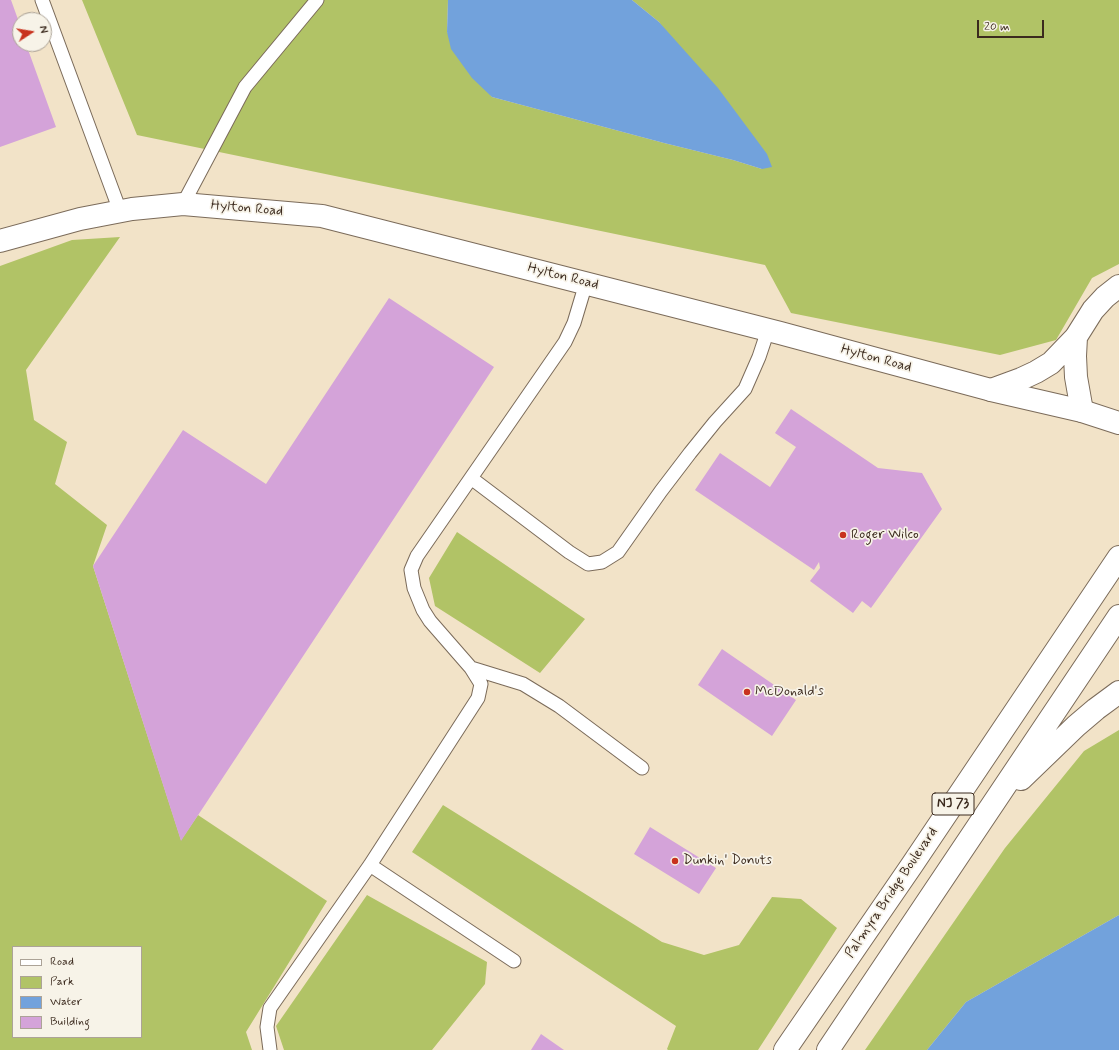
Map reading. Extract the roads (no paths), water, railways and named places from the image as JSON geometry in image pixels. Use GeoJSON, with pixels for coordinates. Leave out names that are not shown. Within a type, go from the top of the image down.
{"type":"FeatureCollection","features":[{"type":"Feature","properties":{"kind":"main road","name":"Hylton Road"},"geometry":{"type":"LineString","coordinates":[[0,241],[80,219],[120,211],[183,204],[322,216],[768,330],[991,390],[1082,411],[1119,423]]}},
{"type":"Feature","properties":{"kind":"main road"},"geometry":{"type":"LineString","coordinates":[[991,390],[1036,372],[1051,363],[1076,337],[1093,310],[1105,297],[1119,286]]}},
{"type":"Feature","properties":{"kind":"main road"},"geometry":{"type":"LineString","coordinates":[[1076,337],[1076,376],[1082,411]]}},
{"type":"Feature","properties":{"kind":"main road","name":"Palmyra Bridge Boulevard"},"geometry":{"type":"LineString","coordinates":[[785,1050],[916,859],[1119,557]]}},
{"type":"Feature","properties":{"kind":"main road","name":"NJ 73"},"geometry":{"type":"LineString","coordinates":[[828,1050],[1119,616]]}},
{"type":"Feature","properties":{"kind":"main road"},"geometry":{"type":"LineString","coordinates":[[989,811],[1076,726],[1119,692]]}},
{"type":"Feature","properties":{"kind":"lane"},"geometry":{"type":"LineString","coordinates":[[42,0],[120,211]]}},
{"type":"Feature","properties":{"kind":"lane"},"geometry":{"type":"LineString","coordinates":[[183,204],[245,87],[317,0]]}},
{"type":"Feature","properties":{"kind":"lane"},"geometry":{"type":"LineString","coordinates":[[270,1050],[266,1027],[270,1008],[370,865],[478,698],[481,684],[471,668],[422,610],[414,588],[410,570],[471,478],[565,342],[574,324],[586,283]]}},
{"type":"Feature","properties":{"kind":"lane"},"geometry":{"type":"LineString","coordinates":[[471,478],[569,552],[588,564],[602,562],[618,552],[690,453],[715,422],[745,389],[759,357],[768,330]]}},
{"type":"Feature","properties":{"kind":"lane"},"geometry":{"type":"LineString","coordinates":[[471,668],[523,684],[559,706],[642,768]]}},
{"type":"Feature","properties":{"kind":"lane"},"geometry":{"type":"LineString","coordinates":[[370,865],[514,961]]}},
{"type":"Feature","properties":{"kind":"water"},"geometry":{"type":"Polygon","coordinates":[[[448,0],[632,0],[659,22],[718,88],[767,154],[772,167],[762,169],[733,160],[492,97],[472,78],[451,49],[447,32],[448,0]]]}},
{"type":"Feature","properties":{"kind":"water"},"geometry":{"type":"Polygon","coordinates":[[[1119,915],[1119,1050],[927,1050],[966,1002],[1119,915]]]}},
{"type":"Feature","properties":{"kind":"place","name":"Roger Wilco"},"geometry":{"type":"Point","coordinates":[843,535]}},
{"type":"Feature","properties":{"kind":"place","name":"McDonald's"},"geometry":{"type":"Point","coordinates":[747,692]}},
{"type":"Feature","properties":{"kind":"place","name":"Dunkin' Donuts"},"geometry":{"type":"Point","coordinates":[675,861]}}]}
